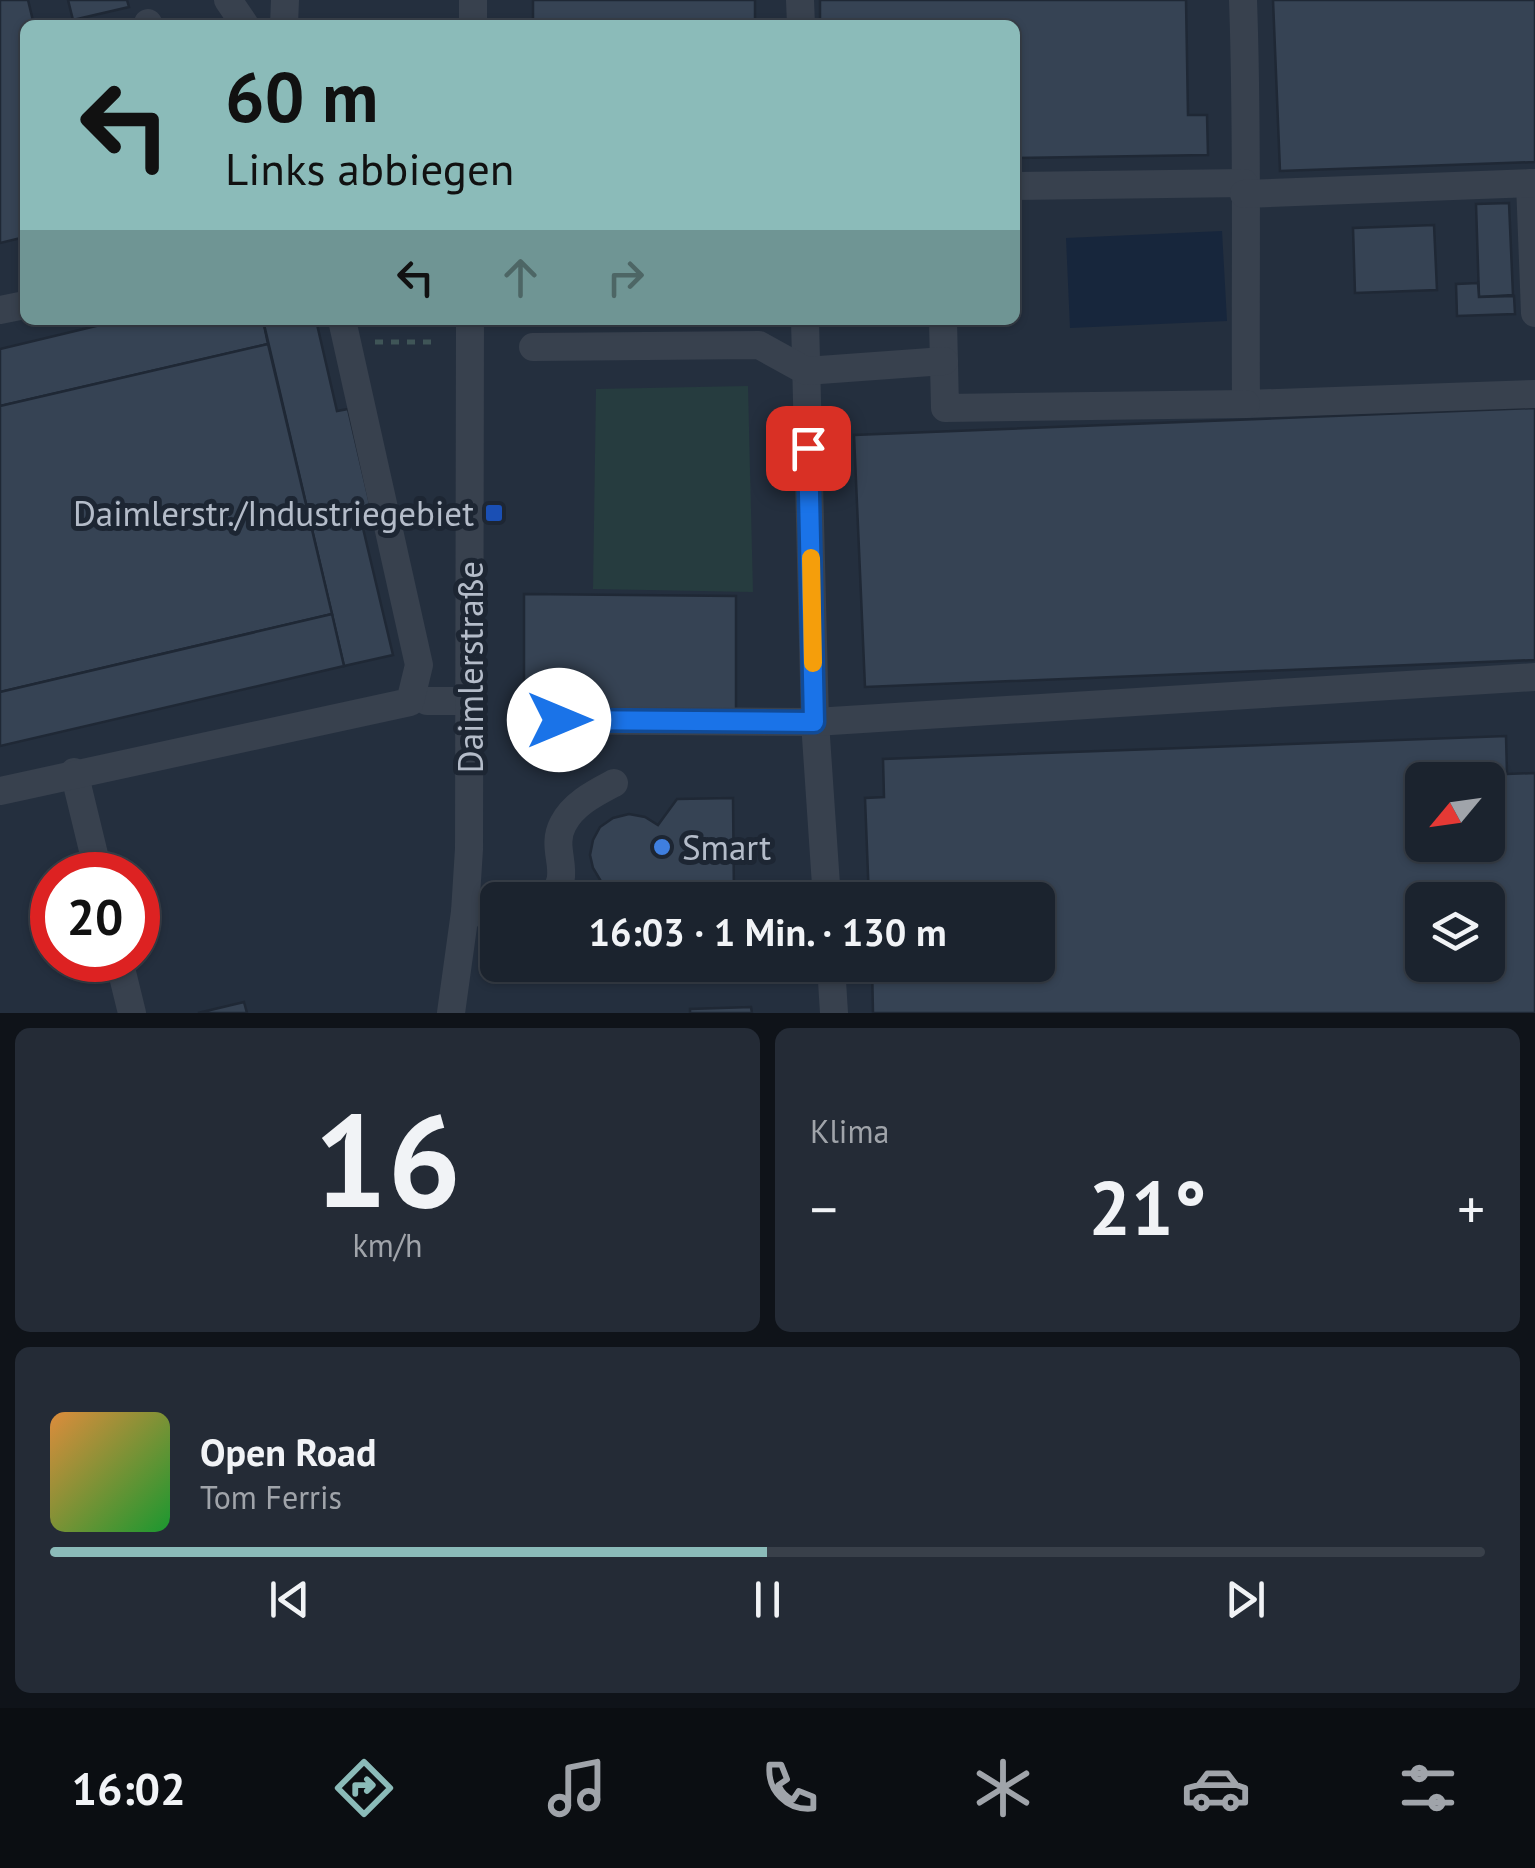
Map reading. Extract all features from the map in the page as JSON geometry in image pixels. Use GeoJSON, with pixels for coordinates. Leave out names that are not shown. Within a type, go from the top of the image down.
{"type":"FeatureCollection","features":[{"type":"Feature","properties":{"kind":"street"},"geometry":{"type":"LineString","coordinates":[[1242,0],[1247,119],[1246,404]]}},
{"type":"Feature","properties":{"kind":"street"},"geometry":{"type":"LineString","coordinates":[[1020,186],[1244,188],[1532,183],[1535,313]]}},
{"type":"Feature","properties":{"kind":"street","name":"Daimlerstraße"},"geometry":{"type":"LineString","coordinates":[[451,1013],[469,848],[470,325]]}},
{"type":"Feature","properties":{"kind":"street"},"geometry":{"type":"LineString","coordinates":[[806,325],[814,722],[825,882]]}},
{"type":"Feature","properties":{"kind":"street"},"geometry":{"type":"LineString","coordinates":[[944,325],[945,408],[1246,404],[1535,394]]}},
{"type":"Feature","properties":{"kind":"street"},"geometry":{"type":"LineString","coordinates":[[0,790],[410,702],[419,665],[344,331]]}},
{"type":"Feature","properties":{"kind":"street"},"geometry":{"type":"LineString","coordinates":[[534,347],[759,345],[806,370],[944,361]]}},
{"type":"Feature","properties":{"kind":"street"},"geometry":{"type":"LineString","coordinates":[[522,720],[814,722],[1535,676]]}},
{"type":"Feature","properties":{"kind":"street"},"geometry":{"type":"LineString","coordinates":[[427,701],[470,701]]}},
{"type":"Feature","properties":{"kind":"street"},"geometry":{"type":"LineString","coordinates":[[74,772],[93,852]]}},
{"type":"Feature","properties":{"kind":"street"},"geometry":{"type":"LineString","coordinates":[[562,882],[558,839],[561,826],[581,803],[614,783]]}},
{"type":"Feature","properties":{"kind":"street"},"geometry":{"type":"LineString","coordinates":[[465,912],[480,912]]}},
{"type":"Feature","properties":{"kind":"street"},"geometry":{"type":"LineString","coordinates":[[124,982],[132,1013]]}},
{"type":"Feature","properties":{"kind":"street"},"geometry":{"type":"LineString","coordinates":[[832,982],[834,1013]]}},
{"type":"Feature","properties":{"kind":"path"},"geometry":{"type":"LineString","coordinates":[[344,331],[437,342]]}},
{"type":"Feature","properties":{"kind":"green space"},"geometry":{"type":"Polygon","coordinates":[[[748,386],[753,592],[593,589],[596,389],[748,386]]]}},
{"type":"Feature","properties":{"kind":"water"},"geometry":{"type":"Polygon","coordinates":[[[1222,231],[1227,321],[1070,328],[1066,238],[1222,231]]]}},
{"type":"Feature","properties":{"kind":"building"},"geometry":{"type":"Polygon","coordinates":[[[0,0],[28,0],[33,20],[20,20],[20,238],[0,243],[0,0]]]}},
{"type":"Feature","properties":{"kind":"building"},"geometry":{"type":"Polygon","coordinates":[[[68,0],[127,0],[129,7],[73,20],[68,0]]]}},
{"type":"Feature","properties":{"kind":"building"},"geometry":{"type":"Polygon","coordinates":[[[533,0],[755,0],[755,20],[533,20],[533,0]]]}},
{"type":"Feature","properties":{"kind":"building"},"geometry":{"type":"Polygon","coordinates":[[[820,0],[1186,0],[1188,115],[1207,115],[1208,155],[1020,158],[1020,20],[820,20],[820,0]]]}},
{"type":"Feature","properties":{"kind":"building"},"geometry":{"type":"Polygon","coordinates":[[[1273,0],[1535,0],[1535,162],[1280,171],[1273,0]]]}},
{"type":"Feature","properties":{"kind":"building"},"geometry":{"type":"Polygon","coordinates":[[[1509,203],[1513,295],[1479,297],[1476,204],[1509,203]]]}},
{"type":"Feature","properties":{"kind":"building"},"geometry":{"type":"Polygon","coordinates":[[[1434,225],[1437,290],[1355,293],[1353,228],[1434,225]]]}},
{"type":"Feature","properties":{"kind":"building"},"geometry":{"type":"Polygon","coordinates":[[[1478,283],[1479,297],[1514,296],[1515,314],[1457,316],[1456,284],[1478,283]]]}},
{"type":"Feature","properties":{"kind":"building"},"geometry":{"type":"Polygon","coordinates":[[[100,325],[264,325],[268,344],[0,406],[0,349],[100,325]]]}},
{"type":"Feature","properties":{"kind":"building"},"geometry":{"type":"Polygon","coordinates":[[[264,325],[317,325],[337,411],[348,409],[374,521],[362,524],[393,655],[344,666],[264,325]]]}},
{"type":"Feature","properties":{"kind":"building"},"geometry":{"type":"Polygon","coordinates":[[[268,344],[332,614],[0,692],[0,406],[268,344]]]}},
{"type":"Feature","properties":{"kind":"building"},"geometry":{"type":"Polygon","coordinates":[[[1535,408],[1535,660],[865,687],[854,435],[1535,408]]]}},
{"type":"Feature","properties":{"kind":"building"},"geometry":{"type":"Polygon","coordinates":[[[524,594],[736,596],[736,712],[586,711],[586,705],[566,704],[566,686],[524,685],[524,594]]]}},
{"type":"Feature","properties":{"kind":"building"},"geometry":{"type":"Polygon","coordinates":[[[332,614],[344,666],[0,746],[0,692],[332,614]]]}},
{"type":"Feature","properties":{"kind":"building"},"geometry":{"type":"Polygon","coordinates":[[[1506,736],[1507,774],[1535,773],[1535,1013],[873,1013],[872,982],[1055,982],[1055,882],[868,882],[865,798],[884,797],[883,759],[1506,736]]]}},
{"type":"Feature","properties":{"kind":"building","name":"Smart"},"geometry":{"type":"Polygon","coordinates":[[[733,798],[734,882],[601,882],[590,855],[600,827],[629,814],[658,825],[677,799],[733,798]]]}},
{"type":"Feature","properties":{"kind":"building"},"geometry":{"type":"Polygon","coordinates":[[[244,1002],[247,1013],[198,1013],[244,1002]]]}},
{"type":"Feature","properties":{"kind":"building"},"geometry":{"type":"Polygon","coordinates":[[[751,1007],[752,1013],[690,1013],[690,1009],[751,1007]]]}},
{"type":"Feature","properties":{"kind":"slow traffic"},"geometry":{"type":"LineString","coordinates":[[811,558],[813,663]]}},
{"type":"Feature","properties":{"kind":"place","name":"Daimlerstr./Industriegebiet"},"geometry":{"type":"Point","coordinates":[494,513]}},
{"type":"Feature","properties":{"kind":"place","name":"Smart"},"geometry":{"type":"Point","coordinates":[662,847]}},
{"type":"Feature","properties":{"kind":"route"},"geometry":{"type":"LineString","coordinates":[[559,720],[814,722],[808,448]]}}]}
